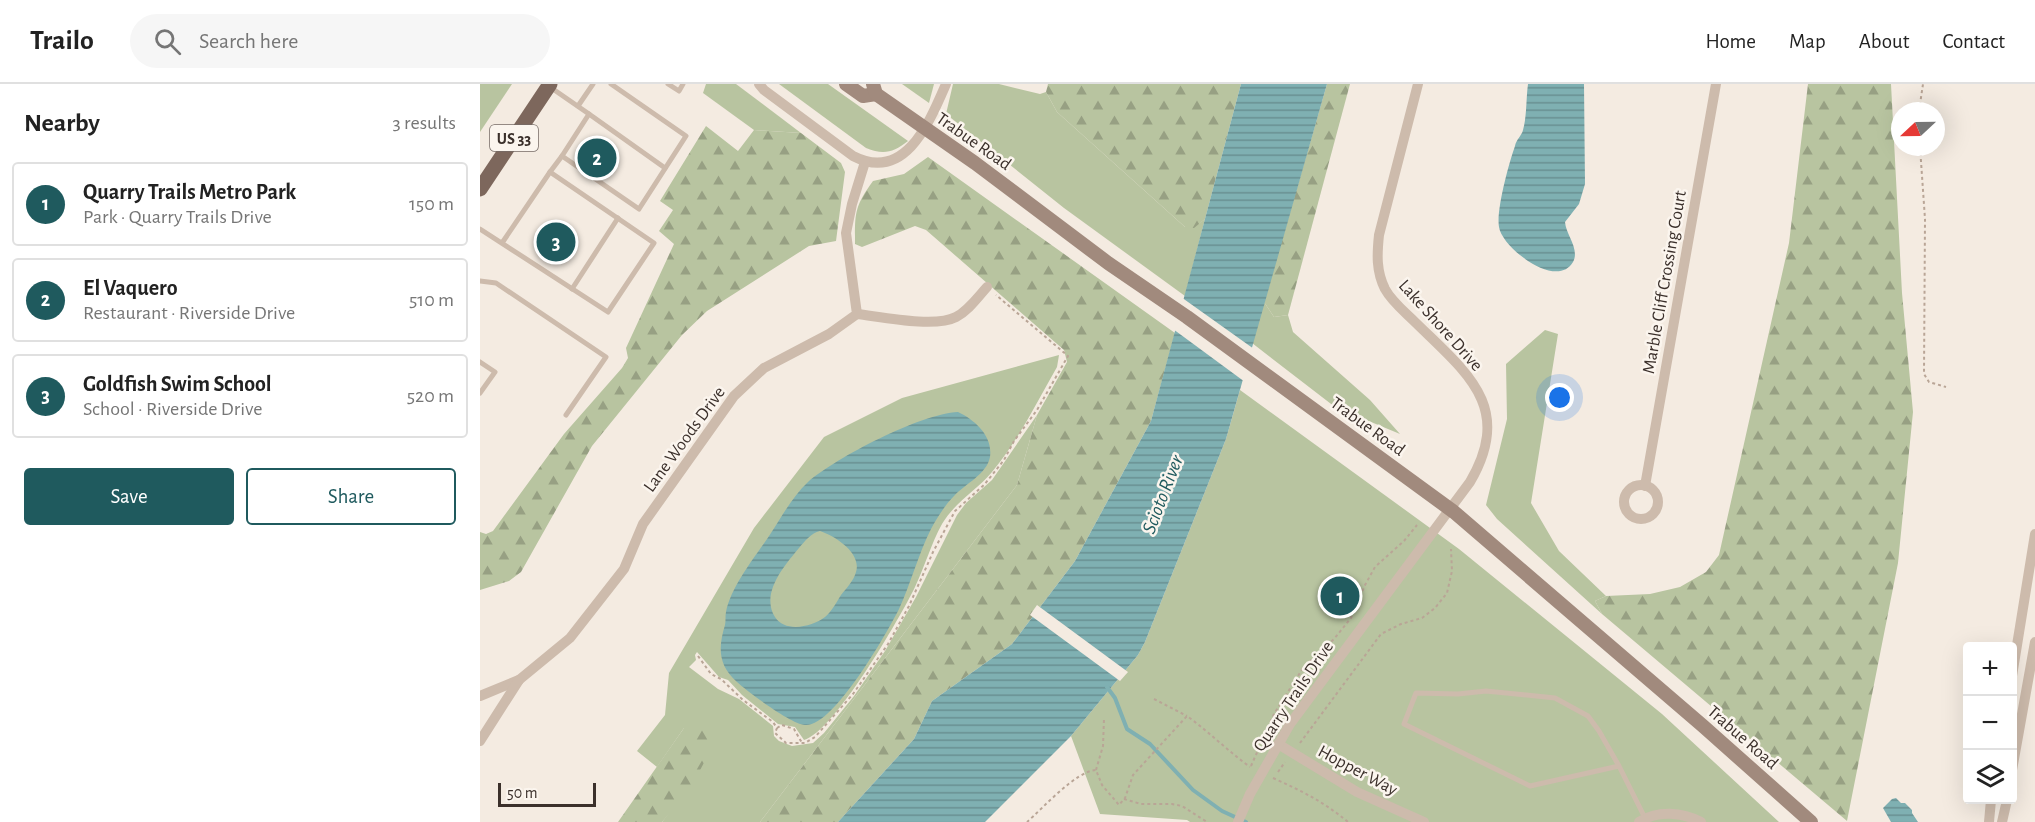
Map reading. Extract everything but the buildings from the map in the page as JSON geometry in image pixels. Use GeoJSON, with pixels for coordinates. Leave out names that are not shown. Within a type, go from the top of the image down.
{"type":"FeatureCollection","features":[{"type":"Feature","properties":{"kind":"main road","name":"Trabue Road"},"geometry":{"type":"LineString","coordinates":[[846,84],[863,96],[875,89],[1108,263],[1187,317],[1450,508],[1811,822]]}},
{"type":"Feature","properties":{"kind":"main road","name":"US 33"},"geometry":{"type":"LineString","coordinates":[[480,189],[549,85]]}},
{"type":"Feature","properties":{"kind":"street"},"geometry":{"type":"LineString","coordinates":[[759,84],[844,149],[865,162],[884,164],[901,157],[914,143],[946,84]]}},
{"type":"Feature","properties":{"kind":"street","name":"Lake Shore Drive"},"geometry":{"type":"LineString","coordinates":[[1418,84],[1379,235],[1377,257],[1381,277],[1390,296],[1462,369],[1480,395],[1487,414],[1488,435],[1484,456],[1470,482],[1450,508]]}},
{"type":"Feature","properties":{"kind":"street","name":"Marble Cliff Crossing Court"},"geometry":{"type":"LineString","coordinates":[[1645,486],[1716,84]]}},
{"type":"Feature","properties":{"kind":"street"},"geometry":{"type":"LineString","coordinates":[[865,162],[846,233],[857,314],[940,321],[954,318],[967,310],[987,287]]}},
{"type":"Feature","properties":{"kind":"street","name":"Lane Woods Drive"},"geometry":{"type":"LineString","coordinates":[[480,741],[519,680],[570,638],[599,603],[624,569],[643,524],[734,396],[764,368],[829,334],[857,314]]}},
{"type":"Feature","properties":{"kind":"street","name":"Quarry Trails Drive"},"geometry":{"type":"LineString","coordinates":[[1238,822],[1250,794],[1290,724],[1450,508]]}},
{"type":"Feature","properties":{"kind":"street"},"geometry":{"type":"LineString","coordinates":[[2017,652],[2035,539]]}},
{"type":"Feature","properties":{"kind":"street"},"geometry":{"type":"LineString","coordinates":[[2017,750],[2035,642]]}},
{"type":"Feature","properties":{"kind":"street"},"geometry":{"type":"LineString","coordinates":[[480,696],[519,680]]}},
{"type":"Feature","properties":{"kind":"street","name":"Hopper Way"},"geometry":{"type":"LineString","coordinates":[[1278,744],[1357,792],[1425,822]]}},
{"type":"Feature","properties":{"kind":"street"},"geometry":{"type":"LineString","coordinates":[[1989,822],[1991,804]]}},
{"type":"Feature","properties":{"kind":"street"},"geometry":{"type":"LineString","coordinates":[[2002,822],[2006,804]]}},
{"type":"Feature","properties":{"kind":"street"},"geometry":{"type":"LineString","coordinates":[[1642,820],[1674,812],[1701,822]]}},
{"type":"Feature","properties":{"kind":"lane"},"geometry":{"type":"LineString","coordinates":[[578,106],[593,84]]}},
{"type":"Feature","properties":{"kind":"lane"},"geometry":{"type":"LineString","coordinates":[[562,156],[639,209],[686,136],[611,84]]}},
{"type":"Feature","properties":{"kind":"lane"},"geometry":{"type":"LineString","coordinates":[[668,84],[679,91],[683,84]]}},
{"type":"Feature","properties":{"kind":"lane"},"geometry":{"type":"LineString","coordinates":[[549,85],[665,168]]}},
{"type":"Feature","properties":{"kind":"lane"},"geometry":{"type":"LineString","coordinates":[[502,243],[589,114]]}},
{"type":"Feature","properties":{"kind":"lane"},"geometry":{"type":"LineString","coordinates":[[480,229],[608,312],[654,243],[550,172]]}},
{"type":"Feature","properties":{"kind":"lane"},"geometry":{"type":"LineString","coordinates":[[572,289],[618,218]]}},
{"type":"Feature","properties":{"kind":"lane"},"geometry":{"type":"LineString","coordinates":[[480,281],[496,283],[606,357],[566,415]]}},
{"type":"Feature","properties":{"kind":"lane"},"geometry":{"type":"LineString","coordinates":[[480,362],[495,372],[480,393]]}},
{"type":"Feature","properties":{"kind":"lane"},"geometry":{"type":"LineString","coordinates":[[2017,678],[2030,681]]}},
{"type":"Feature","properties":{"kind":"lane"},"geometry":{"type":"LineString","coordinates":[[1619,766],[1530,786],[1404,724],[1416,693],[1458,694],[1486,691],[1555,698],[1588,716],[1599,731],[1619,766],[1642,820]]}},
{"type":"Feature","properties":{"kind":"path"},"geometry":{"type":"LineString","coordinates":[[1920,102],[1923,84]]}},
{"type":"Feature","properties":{"kind":"path"},"geometry":{"type":"LineString","coordinates":[[1921,156],[1925,219],[1924,374],[1929,382],[1946,387]]}},
{"type":"Feature","properties":{"kind":"path"},"geometry":{"type":"LineString","coordinates":[[802,743],[797,732],[789,726],[782,725],[777,728],[775,733],[786,743],[802,743],[815,737],[824,729],[853,693],[888,644],[955,511],[984,485],[1004,460],[1014,441],[1037,410],[1068,356],[987,287]]}},
{"type":"Feature","properties":{"kind":"path"},"geometry":{"type":"LineString","coordinates":[[1154,699],[1205,728],[1224,748],[1250,767],[1274,714],[1303,668],[1334,639],[1351,618],[1375,567],[1409,536],[1417,525]]}},
{"type":"Feature","properties":{"kind":"path"},"geometry":{"type":"LineString","coordinates":[[1269,785],[1381,634],[1401,624],[1422,618],[1435,608],[1447,593],[1452,571],[1451,549]]}},
{"type":"Feature","properties":{"kind":"path"},"geometry":{"type":"LineString","coordinates":[[698,656],[711,674],[721,679],[742,700],[773,722],[777,728]]}},
{"type":"Feature","properties":{"kind":"path"},"geometry":{"type":"LineString","coordinates":[[1104,718],[1103,746],[1096,770],[1106,792],[1119,806],[1125,798],[1133,775],[1187,716]]}},
{"type":"Feature","properties":{"kind":"path"},"geometry":{"type":"LineString","coordinates":[[1027,822],[1079,778],[1089,771],[1096,770]]}},
{"type":"Feature","properties":{"kind":"path"},"geometry":{"type":"LineString","coordinates":[[1272,778],[1307,792],[1348,822]]}},
{"type":"Feature","properties":{"kind":"path"},"geometry":{"type":"LineString","coordinates":[[1125,798],[1141,804],[1182,806],[1207,822]]}},
{"type":"Feature","properties":{"kind":"green space"},"geometry":{"type":"Polygon","coordinates":[[[480,84],[512,84],[480,132],[480,84]]]}},
{"type":"Feature","properties":{"kind":"green space"},"geometry":{"type":"Polygon","coordinates":[[[706,84],[736,84],[801,133],[754,130],[703,93],[706,84]]]}},
{"type":"Feature","properties":{"kind":"green space"},"geometry":{"type":"Polygon","coordinates":[[[779,84],[828,84],[908,141],[888,152],[866,148],[779,84]]]}},
{"type":"Feature","properties":{"kind":"green space"},"geometry":{"type":"Polygon","coordinates":[[[902,84],[934,84],[929,103],[902,84]]]}},
{"type":"Feature","properties":{"kind":"green space"},"geometry":{"type":"Polygon","coordinates":[[[953,84],[999,84],[1040,94],[1046,92],[1057,112],[1185,227],[1194,227],[1205,219],[1185,296],[1064,208],[946,114],[953,84]]]}},
{"type":"Feature","properties":{"kind":"green space"},"geometry":{"type":"Polygon","coordinates":[[[1048,84],[1241,84],[1205,219],[1194,228],[1185,227],[1057,112],[1046,92],[1048,84]]]}},
{"type":"Feature","properties":{"kind":"green space"},"geometry":{"type":"Polygon","coordinates":[[[1327,84],[1350,84],[1288,315],[1274,317],[1264,302],[1327,84]]]}},
{"type":"Feature","properties":{"kind":"green space"},"geometry":{"type":"Polygon","coordinates":[[[1808,84],[1891,84],[1891,156],[1895,156],[1902,293],[1913,412],[1898,563],[1847,821],[1602,614],[1595,601],[1606,596],[1650,594],[1680,587],[1706,572],[1719,555],[1789,243],[1808,84]]]}},
{"type":"Feature","properties":{"kind":"green space"},"geometry":{"type":"Polygon","coordinates":[[[706,126],[738,151],[754,130],[801,133],[841,163],[845,172],[836,241],[809,246],[707,311],[682,335],[592,446],[521,572],[509,581],[480,590],[480,532],[486,534],[493,531],[564,434],[622,368],[628,358],[626,348],[674,244],[659,231],[673,210],[660,201],[706,126]]]}},
{"type":"Feature","properties":{"kind":"green space"},"geometry":{"type":"Polygon","coordinates":[[[928,157],[1175,333],[1151,421],[1075,561],[1012,644],[932,701],[914,739],[838,822],[760,822],[1017,485],[1037,415],[1067,362],[1064,350],[926,230],[915,226],[862,247],[855,244],[855,225],[859,204],[873,181],[904,174],[928,157]]]}},
{"type":"Feature","properties":{"kind":"green space"},"geometry":{"type":"Polygon","coordinates":[[[1264,302],[1274,317],[1288,315],[1293,332],[1370,400],[1400,434],[1335,407],[1252,343],[1264,302]]]}},
{"type":"Feature","properties":{"kind":"green space"},"geometry":{"type":"Polygon","coordinates":[[[1545,330],[1558,334],[1531,503],[1559,551],[1606,596],[1595,601],[1602,614],[1497,519],[1486,505],[1507,419],[1506,364],[1545,330]]]}},
{"type":"Feature","properties":{"kind":"green space"},"geometry":{"type":"Polygon","coordinates":[[[1059,355],[1057,367],[1019,434],[992,472],[947,516],[896,623],[848,696],[817,732],[804,740],[795,727],[778,724],[742,695],[728,680],[719,677],[697,652],[696,660],[689,667],[718,689],[739,699],[773,726],[774,736],[779,741],[792,746],[813,743],[854,696],[885,651],[916,597],[957,515],[966,503],[992,480],[1037,415],[1017,485],[760,822],[662,822],[669,813],[684,728],[657,767],[637,751],[665,715],[669,673],[754,528],[824,437],[902,398],[1059,355]]]}},
{"type":"Feature","properties":{"kind":"green space"},"geometry":{"type":"Polygon","coordinates":[[[1240,390],[1459,549],[1662,714],[1779,822],[1190,822],[1100,814],[1071,736],[1138,655],[1145,642],[1226,439],[1240,390]]]}},
{"type":"Feature","properties":{"kind":"green space"},"geometry":{"type":"Polygon","coordinates":[[[696,723],[714,728],[710,748],[695,779],[675,807],[662,822],[618,822],[684,728],[696,723]]]}},
{"type":"Feature","properties":{"kind":"water","name":"Scioto River"},"geometry":{"type":"Polygon","coordinates":[[[1241,84],[1327,84],[1226,439],[1138,655],[1071,736],[985,822],[838,822],[914,739],[932,701],[1012,644],[1075,561],[1151,421],[1241,84]]]}},
{"type":"Feature","properties":{"kind":"water"},"geometry":{"type":"Polygon","coordinates":[[[1528,84],[1584,84],[1585,184],[1579,204],[1565,222],[1575,257],[1565,269],[1555,271],[1543,269],[1520,255],[1502,236],[1499,227],[1501,198],[1516,144],[1524,125],[1528,84]]]}},
{"type":"Feature","properties":{"kind":"water"},"geometry":{"type":"Polygon","coordinates":[[[958,412],[971,419],[982,430],[990,449],[990,457],[985,469],[951,500],[939,516],[926,539],[899,609],[871,657],[844,696],[830,712],[817,722],[805,725],[790,719],[743,687],[731,676],[723,663],[721,641],[726,612],[733,592],[788,506],[808,482],[838,461],[880,438],[901,428],[958,412]],[[820,531],[808,538],[776,580],[770,598],[771,608],[779,622],[785,625],[799,627],[820,621],[832,610],[855,575],[857,565],[851,552],[840,541],[820,531]]]}},
{"type":"Feature","properties":{"kind":"water"},"geometry":{"type":"Polygon","coordinates":[[[1896,798],[1912,810],[1918,822],[1891,822],[1883,808],[1896,798]]]}},
{"type":"Feature","properties":{"kind":"pier"},"geometry":{"type":"Polygon","coordinates":[[[1181,297],[1254,349],[1245,382],[1173,329],[1181,297]]]}},
{"type":"Feature","properties":{"kind":"pier"},"geometry":{"type":"Polygon","coordinates":[[[1037,605],[1128,672],[1120,681],[1030,615],[1037,605]]]}},
{"type":"Feature","properties":{"kind":"waterway"},"geometry":{"type":"LineString","coordinates":[[1107,687],[1115,698],[1127,729],[1150,744],[1193,790],[1222,811],[1246,822]]}},
{"type":"Feature","properties":{"kind":"place","name":"El Vaquero"},"geometry":{"type":"Point","coordinates":[597,158]}},
{"type":"Feature","properties":{"kind":"place","name":"Goldfish Swim School"},"geometry":{"type":"Point","coordinates":[556,242]}},
{"type":"Feature","properties":{"kind":"place","name":"Quarry Trails Metro Park"},"geometry":{"type":"Point","coordinates":[1340,596]}}]}
